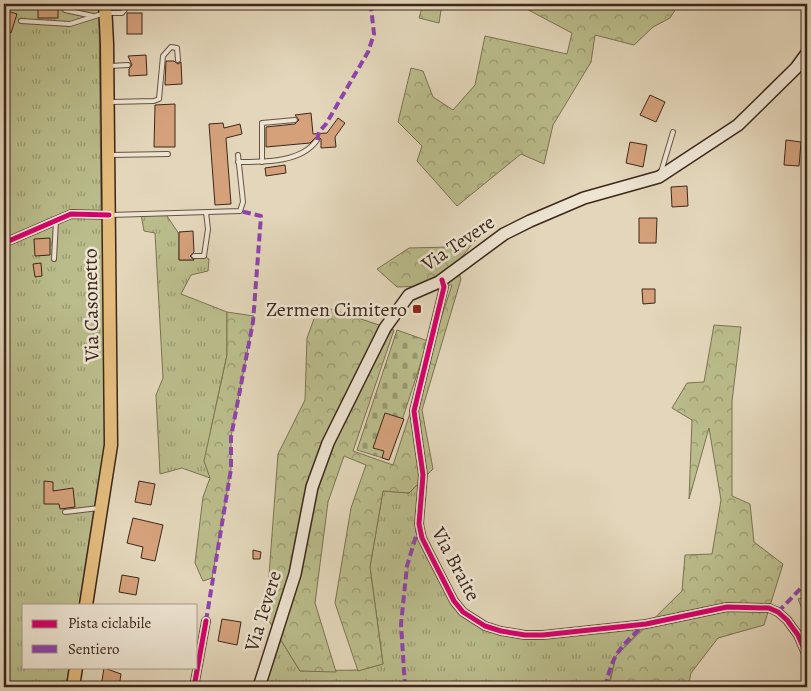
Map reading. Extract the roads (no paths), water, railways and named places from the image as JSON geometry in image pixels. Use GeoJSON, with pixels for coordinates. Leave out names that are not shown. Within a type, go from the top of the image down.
{"type":"FeatureCollection","features":[{"type":"Feature","properties":{"kind":"main road","name":"Via Casonetto"},"geometry":{"type":"LineString","coordinates":[[86,604],[111,445],[108,102],[102,11]]}},
{"type":"Feature","properties":{"kind":"main road","name":"Via Tevere"},"geometry":{"type":"LineString","coordinates":[[258,687],[295,574],[312,487],[328,443],[384,328],[409,295],[442,280],[504,234],[530,220],[584,198],[660,176],[738,125],[796,68],[807,53]]}},
{"type":"Feature","properties":{"kind":"main road"},"geometry":{"type":"LineString","coordinates":[[73,687],[76,668]]}},
{"type":"Feature","properties":{"kind":"street"},"geometry":{"type":"LineString","coordinates":[[4,243],[71,214],[109,215]]}},
{"type":"Feature","properties":{"kind":"street","name":"Via Braite"},"geometry":{"type":"LineString","coordinates":[[442,280],[444,287],[414,411],[423,474],[419,524],[422,538],[454,600],[463,612],[486,626],[501,631],[525,635],[543,635],[646,624],[727,607],[769,608],[778,612],[787,620],[798,635],[807,656]]}},
{"type":"Feature","properties":{"kind":"street"},"geometry":{"type":"LineString","coordinates":[[198,665],[206,621]]}},
{"type":"Feature","properties":{"kind":"street"},"geometry":{"type":"LineString","coordinates":[[194,687],[197,668]]}},
{"type":"Feature","properties":{"kind":"lane"},"geometry":{"type":"LineString","coordinates":[[65,4],[65,10],[122,13],[127,7],[140,6]]}},
{"type":"Feature","properties":{"kind":"lane"},"geometry":{"type":"LineString","coordinates":[[21,22],[70,24],[102,11]]}},
{"type":"Feature","properties":{"kind":"lane"},"geometry":{"type":"LineString","coordinates":[[108,102],[154,102],[159,99],[163,56],[171,48],[177,48],[178,60]]}},
{"type":"Feature","properties":{"kind":"lane"},"geometry":{"type":"LineString","coordinates":[[107,66],[128,65]]}},
{"type":"Feature","properties":{"kind":"lane"},"geometry":{"type":"LineString","coordinates":[[262,162],[262,123],[295,120]]}},
{"type":"Feature","properties":{"kind":"lane"},"geometry":{"type":"LineString","coordinates":[[660,176],[673,132]]}},
{"type":"Feature","properties":{"kind":"lane"},"geometry":{"type":"LineString","coordinates":[[238,162],[262,162],[287,158],[312,147],[317,140]]}},
{"type":"Feature","properties":{"kind":"lane"},"geometry":{"type":"LineString","coordinates":[[108,155],[168,154]]}},
{"type":"Feature","properties":{"kind":"lane"},"geometry":{"type":"LineString","coordinates":[[109,215],[240,211],[242,202],[238,155]]}},
{"type":"Feature","properties":{"kind":"lane"},"geometry":{"type":"LineString","coordinates":[[194,256],[204,256],[208,229],[206,212]]}},
{"type":"Feature","properties":{"kind":"lane"},"geometry":{"type":"LineString","coordinates":[[54,259],[56,221]]}},
{"type":"Feature","properties":{"kind":"lane"},"geometry":{"type":"LineString","coordinates":[[65,512],[101,508]]}},
{"type":"Feature","properties":{"kind":"place","name":"Zermen Cimitero"},"geometry":{"type":"Point","coordinates":[417,309]}}]}
